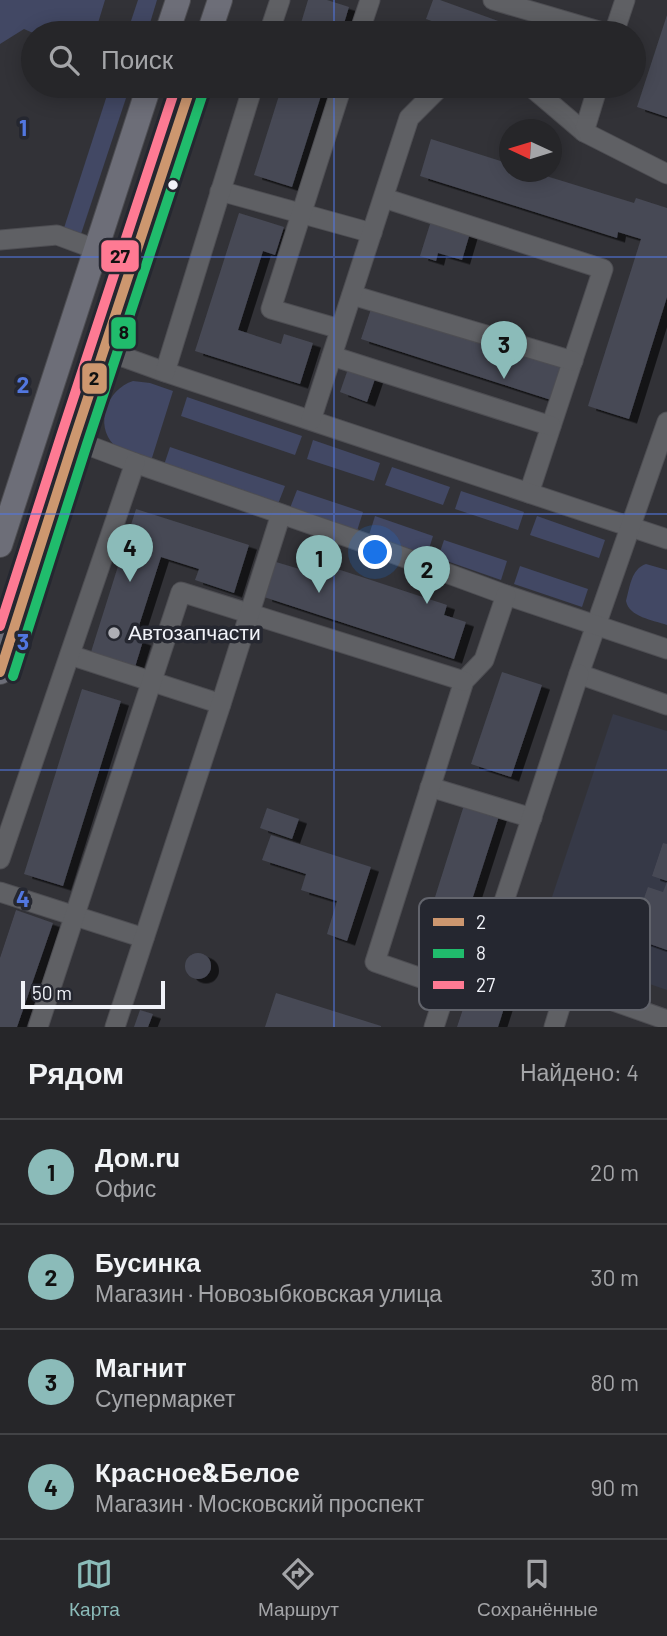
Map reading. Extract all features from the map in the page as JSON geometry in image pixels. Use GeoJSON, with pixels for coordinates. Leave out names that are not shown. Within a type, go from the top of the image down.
{"type":"FeatureCollection","features":[{"type":"Feature","properties":{"kind":"main road"},"geometry":{"type":"LineString","coordinates":[[171,21],[178,0]]}},
{"type":"Feature","properties":{"kind":"main road"},"geometry":{"type":"LineString","coordinates":[[213,21],[220,0]]}},
{"type":"Feature","properties":{"kind":"main road"},"geometry":{"type":"LineString","coordinates":[[0,545],[145,98]]}},
{"type":"Feature","properties":{"kind":"main road"},"geometry":{"type":"LineString","coordinates":[[0,672],[187,98]]}},
{"type":"Feature","properties":{"kind":"main road"},"geometry":{"type":"LineString","coordinates":[[67,340],[104,350]]}},
{"type":"Feature","properties":{"kind":"main road"},"geometry":{"type":"LineString","coordinates":[[37,429],[74,440]]}},
{"type":"Feature","properties":{"kind":"street"},"geometry":{"type":"LineString","coordinates":[[273,21],[280,0]]}},
{"type":"Feature","properties":{"kind":"street"},"geometry":{"type":"LineString","coordinates":[[363,21],[370,0]]}},
{"type":"Feature","properties":{"kind":"street"},"geometry":{"type":"LineString","coordinates":[[493,0],[565,21]]}},
{"type":"Feature","properties":{"kind":"street"},"geometry":{"type":"LineString","coordinates":[[618,21],[625,0]]}},
{"type":"Feature","properties":{"kind":"street"},"geometry":{"type":"LineString","coordinates":[[164,372],[249,98]]}},
{"type":"Feature","properties":{"kind":"street"},"geometry":{"type":"LineString","coordinates":[[338,98],[271,309],[341,329]]}},
{"type":"Feature","properties":{"kind":"street"},"geometry":{"type":"LineString","coordinates":[[311,420],[409,118],[429,98]]}},
{"type":"Feature","properties":{"kind":"street"},"geometry":{"type":"LineString","coordinates":[[544,98],[584,132],[667,174]]}},
{"type":"Feature","properties":{"kind":"street"},"geometry":{"type":"LineString","coordinates":[[584,132],[594,98]]}},
{"type":"Feature","properties":{"kind":"street"},"geometry":{"type":"LineString","coordinates":[[220,191],[372,233]]}},
{"type":"Feature","properties":{"kind":"street"},"geometry":{"type":"LineString","coordinates":[[384,198],[603,269],[529,493]]}},
{"type":"Feature","properties":{"kind":"street"},"geometry":{"type":"LineString","coordinates":[[0,240],[57,235],[95,249]]}},
{"type":"Feature","properties":{"kind":"street"},"geometry":{"type":"LineString","coordinates":[[352,295],[573,361]]}},
{"type":"Feature","properties":{"kind":"street"},"geometry":{"type":"LineString","coordinates":[[104,350],[667,538]]}},
{"type":"Feature","properties":{"kind":"street"},"geometry":{"type":"LineString","coordinates":[[332,356],[551,426]]}},
{"type":"Feature","properties":{"kind":"street"},"geometry":{"type":"LineString","coordinates":[[505,898],[579,674],[667,422]]}},
{"type":"Feature","properties":{"kind":"street"},"geometry":{"type":"LineString","coordinates":[[74,440],[506,595],[667,649]]}},
{"type":"Feature","properties":{"kind":"street"},"geometry":{"type":"LineString","coordinates":[[0,859],[135,463]]}},
{"type":"Feature","properties":{"kind":"street"},"geometry":{"type":"LineString","coordinates":[[115,1027],[281,514]]}},
{"type":"Feature","properties":{"kind":"street"},"geometry":{"type":"LineString","coordinates":[[38,1027],[181,592],[464,681]]}},
{"type":"Feature","properties":{"kind":"street"},"geometry":{"type":"LineString","coordinates":[[419,977],[375,962],[464,681],[484,660],[506,595]]}},
{"type":"Feature","properties":{"kind":"street"},"geometry":{"type":"LineString","coordinates":[[69,655],[221,704]]}},
{"type":"Feature","properties":{"kind":"street"},"geometry":{"type":"LineString","coordinates":[[579,674],[667,705]]}},
{"type":"Feature","properties":{"kind":"street"},"geometry":{"type":"LineString","coordinates":[[430,787],[532,818]]}},
{"type":"Feature","properties":{"kind":"street"},"geometry":{"type":"LineString","coordinates":[[0,892],[144,938]]}},
{"type":"Feature","properties":{"kind":"street"},"geometry":{"type":"LineString","coordinates":[[434,1027],[440,1010]]}},
{"type":"Feature","properties":{"kind":"street"},"geometry":{"type":"LineString","coordinates":[[554,1027],[560,1010]]}},
{"type":"Feature","properties":{"kind":"street"},"geometry":{"type":"LineString","coordinates":[[639,1010],[667,1020]]}},
{"type":"Feature","properties":{"kind":"shaded area"},"geometry":{"type":"Polygon","coordinates":[[[0,0],[105,0],[99,21],[21,21],[21,31],[0,44],[0,0]]]}},
{"type":"Feature","properties":{"kind":"shaded area"},"geometry":{"type":"Polygon","coordinates":[[[138,0],[157,0],[151,21],[131,21],[138,0]]]}},
{"type":"Feature","properties":{"kind":"shaded area"},"geometry":{"type":"Polygon","coordinates":[[[106,98],[126,98],[81,234],[64,228],[106,98]]]}},
{"type":"Feature","properties":{"kind":"shaded area"},"geometry":{"type":"Polygon","coordinates":[[[133,381],[150,383],[173,391],[151,461],[118,448],[108,437],[105,428],[104,418],[110,399],[124,385],[133,381]]]}},
{"type":"Feature","properties":{"kind":"shaded area"},"geometry":{"type":"Polygon","coordinates":[[[187,397],[302,436],[295,455],[181,416],[187,397]]]}},
{"type":"Feature","properties":{"kind":"shaded area"},"geometry":{"type":"Polygon","coordinates":[[[313,440],[380,463],[374,481],[307,459],[313,440]]]}},
{"type":"Feature","properties":{"kind":"shaded area"},"geometry":{"type":"Polygon","coordinates":[[[170,447],[285,486],[278,504],[164,465],[170,447]]]}},
{"type":"Feature","properties":{"kind":"shaded area"},"geometry":{"type":"Polygon","coordinates":[[[392,467],[450,487],[443,505],[385,485],[392,467]]]}},
{"type":"Feature","properties":{"kind":"shaded area"},"geometry":{"type":"Polygon","coordinates":[[[297,490],[363,512],[357,531],[290,508],[297,490]]]}},
{"type":"Feature","properties":{"kind":"shaded area"},"geometry":{"type":"Polygon","coordinates":[[[461,491],[524,512],[518,530],[455,509],[461,491]]]}},
{"type":"Feature","properties":{"kind":"shaded area"},"geometry":{"type":"Polygon","coordinates":[[[375,516],[433,536],[427,555],[369,535],[375,516]]]}},
{"type":"Feature","properties":{"kind":"shaded area"},"geometry":{"type":"Polygon","coordinates":[[[537,516],[605,540],[599,558],[530,535],[537,516]]]}},
{"type":"Feature","properties":{"kind":"shaded area"},"geometry":{"type":"Polygon","coordinates":[[[444,540],[507,561],[501,580],[438,558],[444,540]]]}},
{"type":"Feature","properties":{"kind":"shaded area"},"geometry":{"type":"Polygon","coordinates":[[[646,564],[667,570],[667,625],[637,614],[626,601],[634,574],[646,564]]]}},
{"type":"Feature","properties":{"kind":"shaded area"},"geometry":{"type":"Polygon","coordinates":[[[520,566],[588,589],[582,607],[514,584],[520,566]]]}},
{"type":"Feature","properties":{"kind":"shaded area"},"geometry":{"type":"Polygon","coordinates":[[[613,714],[667,731],[667,990],[650,984],[650,898],[552,898],[613,714]]]}},
{"type":"Feature","properties":{"kind":"building"},"geometry":{"type":"Polygon","coordinates":[[[308,0],[327,0],[349,7],[345,21],[302,21],[308,0]]]}},
{"type":"Feature","properties":{"kind":"building"},"geometry":{"type":"Polygon","coordinates":[[[433,0],[440,0],[498,21],[432,21],[426,19],[433,0]]]}},
{"type":"Feature","properties":{"kind":"building"},"geometry":{"type":"Polygon","coordinates":[[[667,15],[667,117],[637,107],[640,98],[646,98],[646,79],[667,15]]]}},
{"type":"Feature","properties":{"kind":"building"},"geometry":{"type":"Polygon","coordinates":[[[278,98],[320,98],[292,187],[254,175],[278,98]]]}},
{"type":"Feature","properties":{"kind":"building"},"geometry":{"type":"Polygon","coordinates":[[[431,139],[499,161],[499,182],[562,181],[634,203],[636,198],[667,208],[667,297],[629,419],[588,406],[641,239],[618,232],[617,238],[420,176],[431,139]]]}},
{"type":"Feature","properties":{"kind":"building"},"geometry":{"type":"Polygon","coordinates":[[[239,213],[284,227],[275,255],[263,251],[238,330],[281,344],[284,334],[313,343],[300,384],[195,351],[239,213]]]}},
{"type":"Feature","properties":{"kind":"building"},"geometry":{"type":"Polygon","coordinates":[[[431,221],[470,233],[462,260],[438,253],[436,261],[420,256],[431,221]]]}},
{"type":"Feature","properties":{"kind":"building"},"geometry":{"type":"Polygon","coordinates":[[[373,303],[562,364],[551,400],[361,339],[373,303]]]}},
{"type":"Feature","properties":{"kind":"building"},"geometry":{"type":"Polygon","coordinates":[[[349,366],[376,376],[367,402],[340,392],[349,366]]]}},
{"type":"Feature","properties":{"kind":"building"},"geometry":{"type":"Polygon","coordinates":[[[136,509],[249,545],[234,593],[195,580],[199,569],[161,557],[135,638],[143,641],[135,667],[91,652],[136,509]]]}},
{"type":"Feature","properties":{"kind":"building"},"geometry":{"type":"Polygon","coordinates":[[[310,560],[447,605],[444,615],[466,622],[454,659],[264,597],[276,562],[306,571],[310,560]]]}},
{"type":"Feature","properties":{"kind":"building"},"geometry":{"type":"Polygon","coordinates":[[[502,672],[542,685],[511,777],[471,764],[502,672]]]}},
{"type":"Feature","properties":{"kind":"building"},"geometry":{"type":"Polygon","coordinates":[[[82,689],[121,701],[63,886],[24,874],[82,689]]]}},
{"type":"Feature","properties":{"kind":"building"},"geometry":{"type":"Polygon","coordinates":[[[465,802],[500,813],[473,898],[435,898],[465,802]]]}},
{"type":"Feature","properties":{"kind":"building"},"geometry":{"type":"Polygon","coordinates":[[[267,808],[299,819],[292,839],[260,828],[267,808]]]}},
{"type":"Feature","properties":{"kind":"building"},"geometry":{"type":"Polygon","coordinates":[[[271,835],[371,867],[347,941],[327,934],[337,901],[301,890],[306,874],[262,860],[271,835]]]}},
{"type":"Feature","properties":{"kind":"building"},"geometry":{"type":"Polygon","coordinates":[[[663,843],[667,844],[667,881],[652,876],[663,843]]]}},
{"type":"Feature","properties":{"kind":"building"},"geometry":{"type":"Polygon","coordinates":[[[667,882],[667,950],[650,944],[650,898],[644,898],[648,887],[663,892],[667,882]]]}},
{"type":"Feature","properties":{"kind":"building"},"geometry":{"type":"Polygon","coordinates":[[[16,910],[53,923],[17,1027],[0,1027],[0,958],[16,910]]]}},
{"type":"Feature","properties":{"kind":"building"},"geometry":{"type":"Polygon","coordinates":[[[198,953],[207,957],[211,966],[207,975],[198,979],[189,975],[185,966],[189,957],[198,953]]]}},
{"type":"Feature","properties":{"kind":"building"},"geometry":{"type":"Polygon","coordinates":[[[276,993],[381,1026],[381,1027],[265,1027],[276,993]]]}},
{"type":"Feature","properties":{"kind":"building"},"geometry":{"type":"Polygon","coordinates":[[[140,1010],[153,1014],[148,1027],[134,1027],[140,1010]]]}},
{"type":"Feature","properties":{"kind":"building"},"geometry":{"type":"Polygon","coordinates":[[[463,1010],[503,1010],[498,1027],[457,1027],[463,1010]]]}},
{"type":"Feature","properties":{"kind":"transit line","name":"27"},"geometry":{"type":"LineString","coordinates":[[0,626],[172,98]]}},
{"type":"Feature","properties":{"kind":"transit line","name":"2"},"geometry":{"type":"LineString","coordinates":[[0,672],[187,98]]}},
{"type":"Feature","properties":{"kind":"transit line","name":"8"},"geometry":{"type":"LineString","coordinates":[[13,676],[201,98]]}},
{"type":"Feature","properties":{"kind":"place","name":"Магнит"},"geometry":{"type":"Point","coordinates":[504,379]}},
{"type":"Feature","properties":{"kind":"place","name":"Красное&Белое"},"geometry":{"type":"Point","coordinates":[130,582]}},
{"type":"Feature","properties":{"kind":"place","name":"Дом.ru"},"geometry":{"type":"Point","coordinates":[319,593]}},
{"type":"Feature","properties":{"kind":"place","name":"Бусинка"},"geometry":{"type":"Point","coordinates":[427,604]}},
{"type":"Feature","properties":{"kind":"place","name":"Автозапчасти"},"geometry":{"type":"Point","coordinates":[114,633]}}]}
